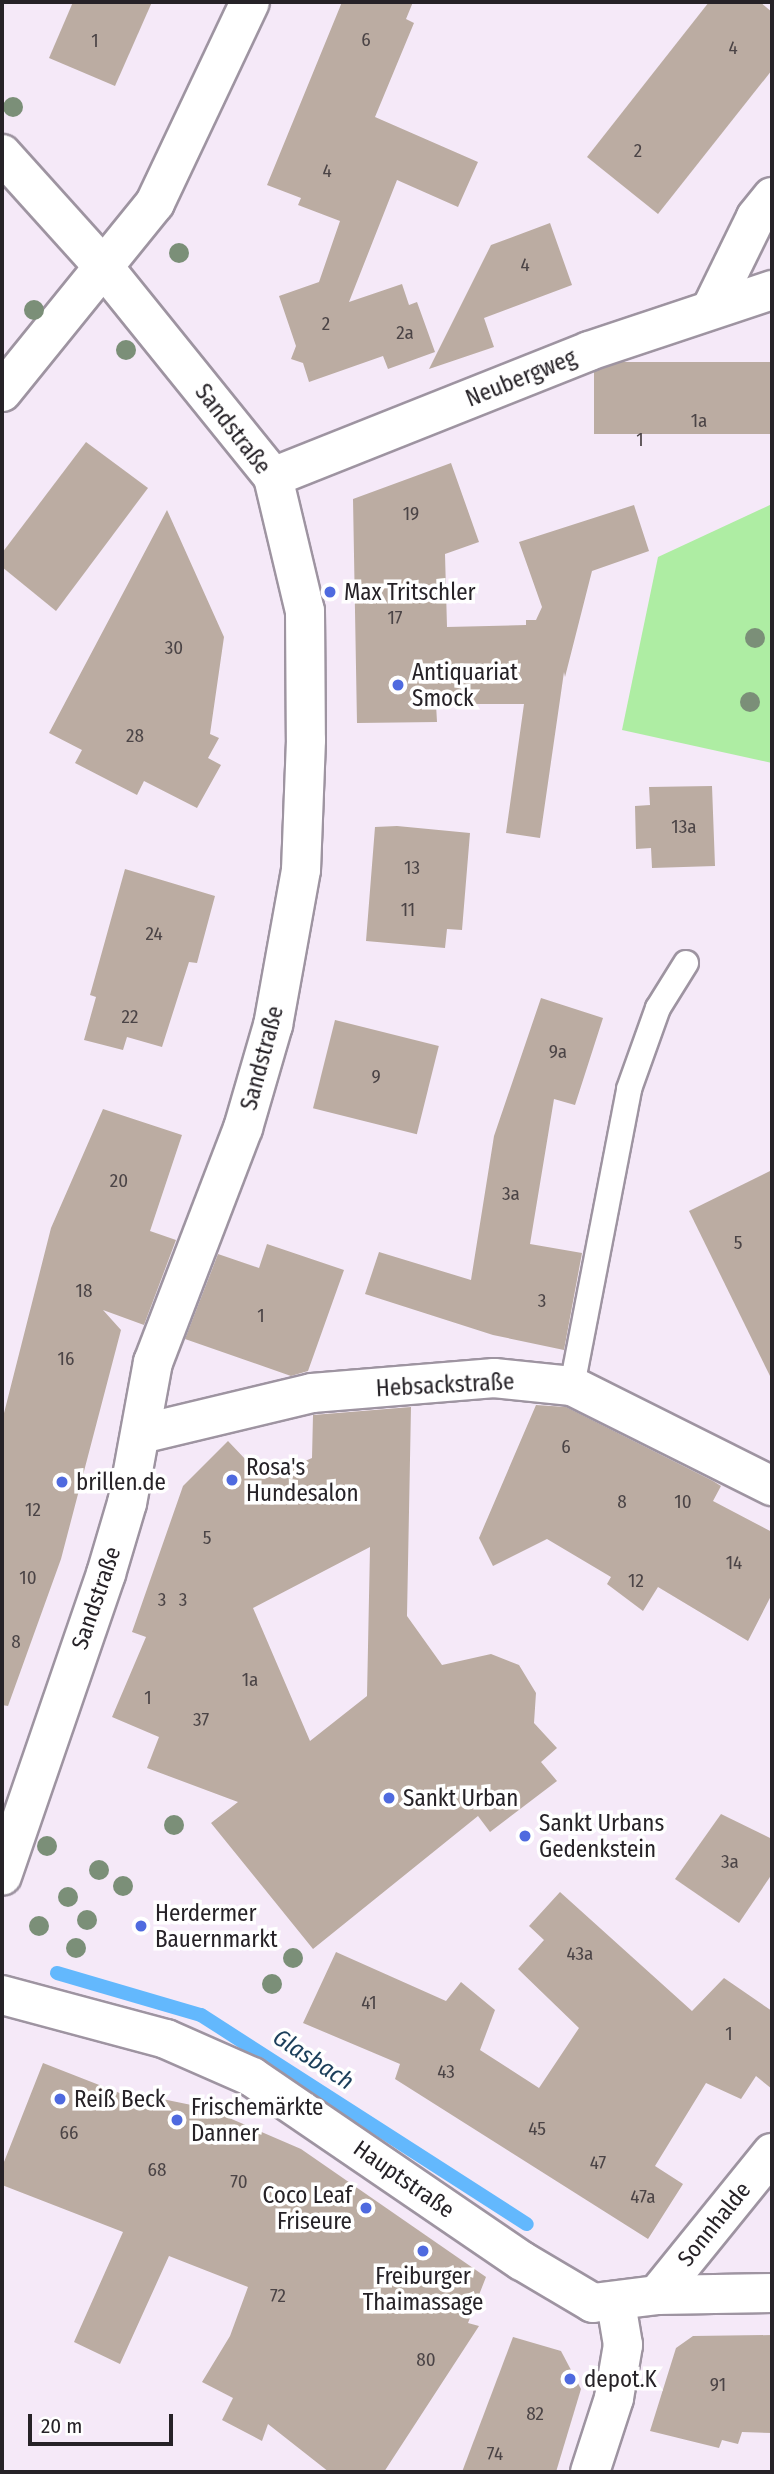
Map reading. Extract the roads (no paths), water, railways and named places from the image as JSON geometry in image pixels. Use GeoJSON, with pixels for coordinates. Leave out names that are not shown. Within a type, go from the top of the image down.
{"type":"FeatureCollection","features":[{"type":"Feature","properties":{"kind":"street"},"geometry":{"type":"LineString","coordinates":[[2,392],[102,265],[155,204],[250,2]]}},
{"type":"Feature","properties":{"kind":"street","name":"Sandstraße"},"geometry":{"type":"LineString","coordinates":[[2,155],[102,265],[273,477],[304,611],[302,870],[269,1038],[243,1128],[153,1362],[141,1434],[106,1574],[2,1876]]}},
{"type":"Feature","properties":{"kind":"street"},"geometry":{"type":"LineString","coordinates":[[712,307],[756,217],[772,197]]}},
{"type":"Feature","properties":{"kind":"street","name":"Neubergweg"},"geometry":{"type":"LineString","coordinates":[[273,477],[712,307],[772,290]]}},
{"type":"Feature","properties":{"kind":"street","name":"Hebsackstraße"},"geometry":{"type":"LineString","coordinates":[[141,1434],[312,1393],[494,1378],[572,1386],[772,1486]]}},
{"type":"Feature","properties":{"kind":"street","name":"Hauptstraße"},"geometry":{"type":"LineString","coordinates":[[2,1995],[166,2039],[229,2065],[574,2295],[616,2303],[657,2295],[772,2293]]}},
{"type":"Feature","properties":{"kind":"street","name":"Sonnhalde"},"geometry":{"type":"LineString","coordinates":[[657,2295],[772,2153]]}},
{"type":"Feature","properties":{"kind":"street"},"geometry":{"type":"LineString","coordinates":[[590,2472],[614,2398],[623,2345],[616,2303]]}},
{"type":"Feature","properties":{"kind":"lane"},"geometry":{"type":"LineString","coordinates":[[572,1386],[629,1089],[658,1008],[686,963]]}},
{"type":"Feature","properties":{"kind":"waterway","name":"Glasbach"},"geometry":{"type":"LineString","coordinates":[[57,1973],[201,2015],[527,2224]]}},
{"type":"Feature","properties":{"kind":"place","name":"Max Tritschler"},"geometry":{"type":"Point","coordinates":[330,592]}},
{"type":"Feature","properties":{"kind":"place","name":"Antiquariat Smock"},"geometry":{"type":"Point","coordinates":[398,685]}},
{"type":"Feature","properties":{"kind":"place","name":"Rosa's Hundesalon"},"geometry":{"type":"Point","coordinates":[232,1480]}},
{"type":"Feature","properties":{"kind":"place","name":"brillen.de"},"geometry":{"type":"Point","coordinates":[62,1482]}},
{"type":"Feature","properties":{"kind":"place","name":"Sankt Urban"},"geometry":{"type":"Point","coordinates":[389,1798]}},
{"type":"Feature","properties":{"kind":"place","name":"Sankt Urbans Gedenkstein"},"geometry":{"type":"Point","coordinates":[525,1836]}},
{"type":"Feature","properties":{"kind":"place","name":"Herdermer Bauernmarkt"},"geometry":{"type":"Point","coordinates":[141,1926]}},
{"type":"Feature","properties":{"kind":"place","name":"Reiß Beck"},"geometry":{"type":"Point","coordinates":[60,2099]}},
{"type":"Feature","properties":{"kind":"place","name":"Frischemärkte Danner"},"geometry":{"type":"Point","coordinates":[177,2120]}},
{"type":"Feature","properties":{"kind":"place","name":"Coco Leaf Friseure"},"geometry":{"type":"Point","coordinates":[366,2208]}},
{"type":"Feature","properties":{"kind":"place","name":"Freiburger Thaimassage"},"geometry":{"type":"Point","coordinates":[423,2251]}},
{"type":"Feature","properties":{"kind":"place","name":"depot.K"},"geometry":{"type":"Point","coordinates":[570,2379]}}]}
